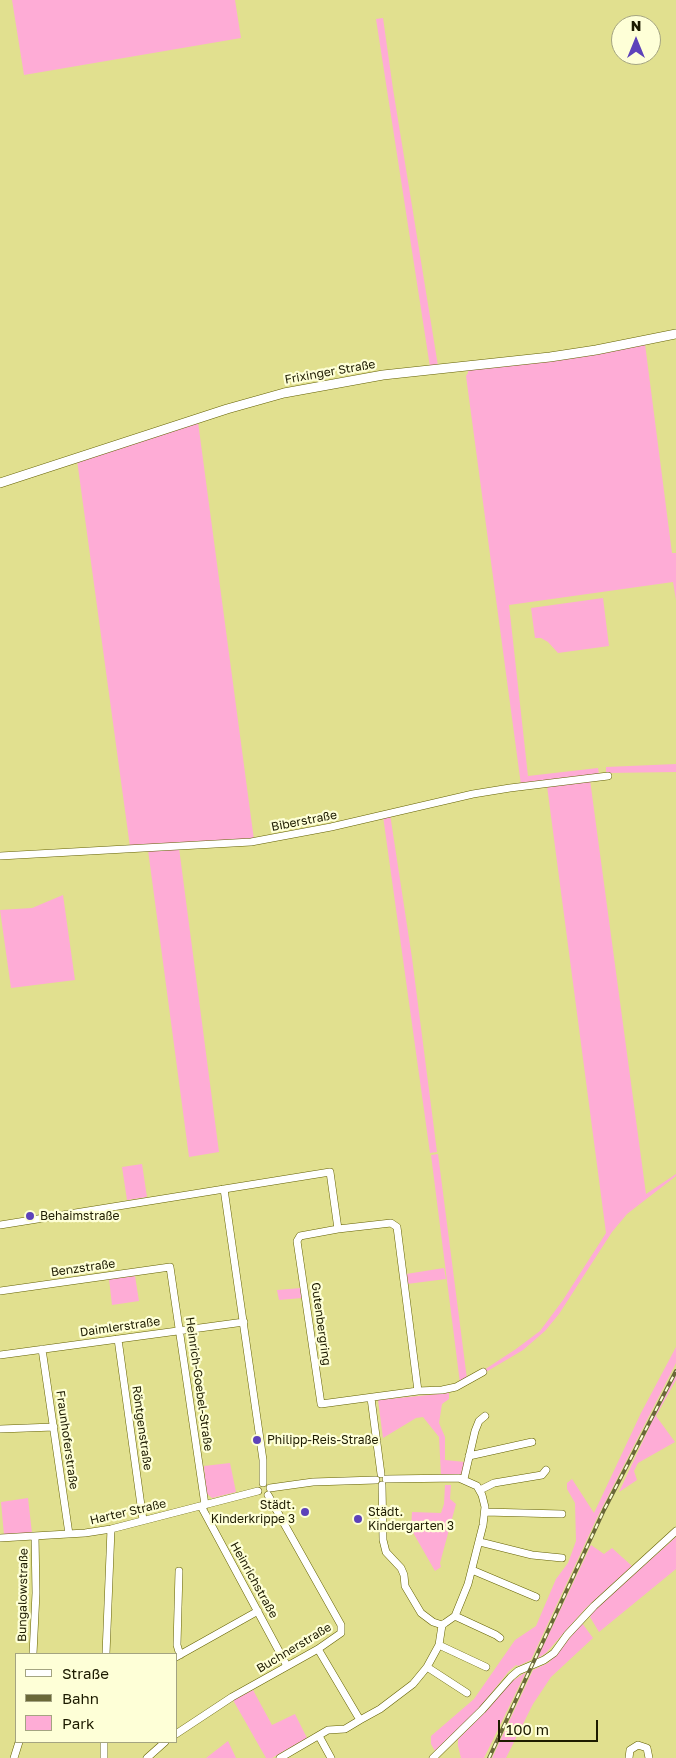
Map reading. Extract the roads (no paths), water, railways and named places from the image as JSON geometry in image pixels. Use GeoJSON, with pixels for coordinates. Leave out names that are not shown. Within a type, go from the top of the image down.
{"type":"FeatureCollection","features":[{"type":"Feature","properties":{"kind":"street","name":"Frixinger Straße"},"geometry":{"type":"LineString","coordinates":[[0,483],[218,412],[284,394],[383,376],[596,350],[676,334]]}},
{"type":"Feature","properties":{"kind":"street","name":"Biberstraße"},"geometry":{"type":"LineString","coordinates":[[0,856],[251,842],[331,827],[473,794],[608,776]]}},
{"type":"Feature","properties":{"kind":"street"},"geometry":{"type":"LineString","coordinates":[[0,1225],[330,1172],[338,1230]]}},
{"type":"Feature","properties":{"kind":"street"},"geometry":{"type":"LineString","coordinates":[[224,1189],[263,1460],[263,1483]]}},
{"type":"Feature","properties":{"kind":"street","name":"Gutenbergring"},"geometry":{"type":"LineString","coordinates":[[418,1391],[397,1227],[391,1223],[300,1236],[297,1241],[321,1404],[418,1391],[442,1390],[456,1387],[483,1372]]}},
{"type":"Feature","properties":{"kind":"street","name":"Benzstraße"},"geometry":{"type":"LineString","coordinates":[[0,1291],[170,1267]]}},
{"type":"Feature","properties":{"kind":"street","name":"Heinrich-Goebel-Straße"},"geometry":{"type":"LineString","coordinates":[[170,1267],[203,1505]]}},
{"type":"Feature","properties":{"kind":"street","name":"Daimlerstraße"},"geometry":{"type":"LineString","coordinates":[[0,1355],[244,1322]]}},
{"type":"Feature","properties":{"kind":"street","name":"Röntgenstraße"},"geometry":{"type":"LineString","coordinates":[[118,1339],[143,1520]]}},
{"type":"Feature","properties":{"kind":"street","name":"Fraunhoferstraße"},"geometry":{"type":"LineString","coordinates":[[42,1350],[69,1534]]}},
{"type":"Feature","properties":{"kind":"street"},"geometry":{"type":"LineString","coordinates":[[263,1483],[258,1486],[258,1491],[263,1496],[269,1492],[313,1482],[381,1479],[454,1477],[464,1479],[480,1490],[485,1503],[480,1542],[468,1584],[455,1616],[442,1624],[428,1620],[421,1613],[406,1588],[401,1568],[384,1548],[381,1479],[372,1398]]}},
{"type":"Feature","properties":{"kind":"street"},"geometry":{"type":"LineString","coordinates":[[464,1479],[477,1425],[485,1416]]}},
{"type":"Feature","properties":{"kind":"street"},"geometry":{"type":"LineString","coordinates":[[0,1429],[54,1427]]}},
{"type":"Feature","properties":{"kind":"street"},"geometry":{"type":"LineString","coordinates":[[469,1456],[532,1442]]}},
{"type":"Feature","properties":{"kind":"street"},"geometry":{"type":"LineString","coordinates":[[480,1490],[494,1482],[542,1475],[546,1470]]}},
{"type":"Feature","properties":{"kind":"street"},"geometry":{"type":"LineString","coordinates":[[263,1483],[268,1484],[269,1492]]}},
{"type":"Feature","properties":{"kind":"street","name":"Harter Straße"},"geometry":{"type":"LineString","coordinates":[[0,1538],[69,1534],[111,1529],[258,1491]]}},
{"type":"Feature","properties":{"kind":"street","name":"Buchnerstraße"},"geometry":{"type":"LineString","coordinates":[[178,1733],[232,1697],[339,1636],[342,1629],[269,1492]]}},
{"type":"Feature","properties":{"kind":"street","name":"Heinrichstraße"},"geometry":{"type":"LineString","coordinates":[[203,1505],[287,1666]]}},
{"type":"Feature","properties":{"kind":"street"},"geometry":{"type":"LineString","coordinates":[[485,1512],[562,1514]]}},
{"type":"Feature","properties":{"kind":"street"},"geometry":{"type":"LineString","coordinates":[[106,1653],[111,1529]]}},
{"type":"Feature","properties":{"kind":"street"},"geometry":{"type":"LineString","coordinates":[[433,1758],[482,1710],[511,1677],[518,1671],[554,1653],[567,1635],[594,1606],[675,1533]]}},
{"type":"Feature","properties":{"kind":"street","name":"Bungalowstraße"},"geometry":{"type":"LineString","coordinates":[[33,1653],[36,1593],[35,1536]]}},
{"type":"Feature","properties":{"kind":"street"},"geometry":{"type":"LineString","coordinates":[[480,1542],[532,1555],[562,1558]]}},
{"type":"Feature","properties":{"kind":"street"},"geometry":{"type":"LineString","coordinates":[[178,1653],[179,1570]]}},
{"type":"Feature","properties":{"kind":"street"},"geometry":{"type":"LineString","coordinates":[[472,1570],[536,1597]]}},
{"type":"Feature","properties":{"kind":"street"},"geometry":{"type":"LineString","coordinates":[[178,1656],[258,1611]]}},
{"type":"Feature","properties":{"kind":"street"},"geometry":{"type":"LineString","coordinates":[[455,1616],[500,1638]]}},
{"type":"Feature","properties":{"kind":"street"},"geometry":{"type":"LineString","coordinates":[[280,1758],[328,1730],[345,1729],[380,1709],[413,1684],[427,1667],[439,1645],[442,1624]]}},
{"type":"Feature","properties":{"kind":"street"},"geometry":{"type":"LineString","coordinates":[[439,1645],[486,1667]]}},
{"type":"Feature","properties":{"kind":"street"},"geometry":{"type":"LineString","coordinates":[[318,1649],[360,1720]]}},
{"type":"Feature","properties":{"kind":"street"},"geometry":{"type":"LineString","coordinates":[[427,1667],[467,1692]]}},
{"type":"Feature","properties":{"kind":"street"},"geometry":{"type":"LineString","coordinates":[[319,1736],[331,1758]]}},
{"type":"Feature","properties":{"kind":"street"},"geometry":{"type":"LineString","coordinates":[[14,1758],[18,1743]]}},
{"type":"Feature","properties":{"kind":"street"},"geometry":{"type":"LineString","coordinates":[[104,1743],[104,1758]]}},
{"type":"Feature","properties":{"kind":"street"},"geometry":{"type":"LineString","coordinates":[[147,1758],[164,1743]]}},
{"type":"Feature","properties":{"kind":"street"},"geometry":{"type":"LineString","coordinates":[[629,1758],[630,1750],[638,1745],[647,1748],[649,1758]]}},
{"type":"Feature","properties":{"kind":"railway"},"geometry":{"type":"LineString","coordinates":[[489,1758],[604,1510],[676,1371]]}},
{"type":"Feature","properties":{"kind":"place","name":"Behaimstraße"},"geometry":{"type":"Point","coordinates":[30,1216]}},
{"type":"Feature","properties":{"kind":"place","name":"Philipp-Reis-Straße"},"geometry":{"type":"Point","coordinates":[257,1440]}},
{"type":"Feature","properties":{"kind":"place","name":"Städt. Kinderkrippe 3"},"geometry":{"type":"Point","coordinates":[305,1512]}},
{"type":"Feature","properties":{"kind":"place","name":"Städt. Kindergarten 3"},"geometry":{"type":"Point","coordinates":[358,1519]}}]}
